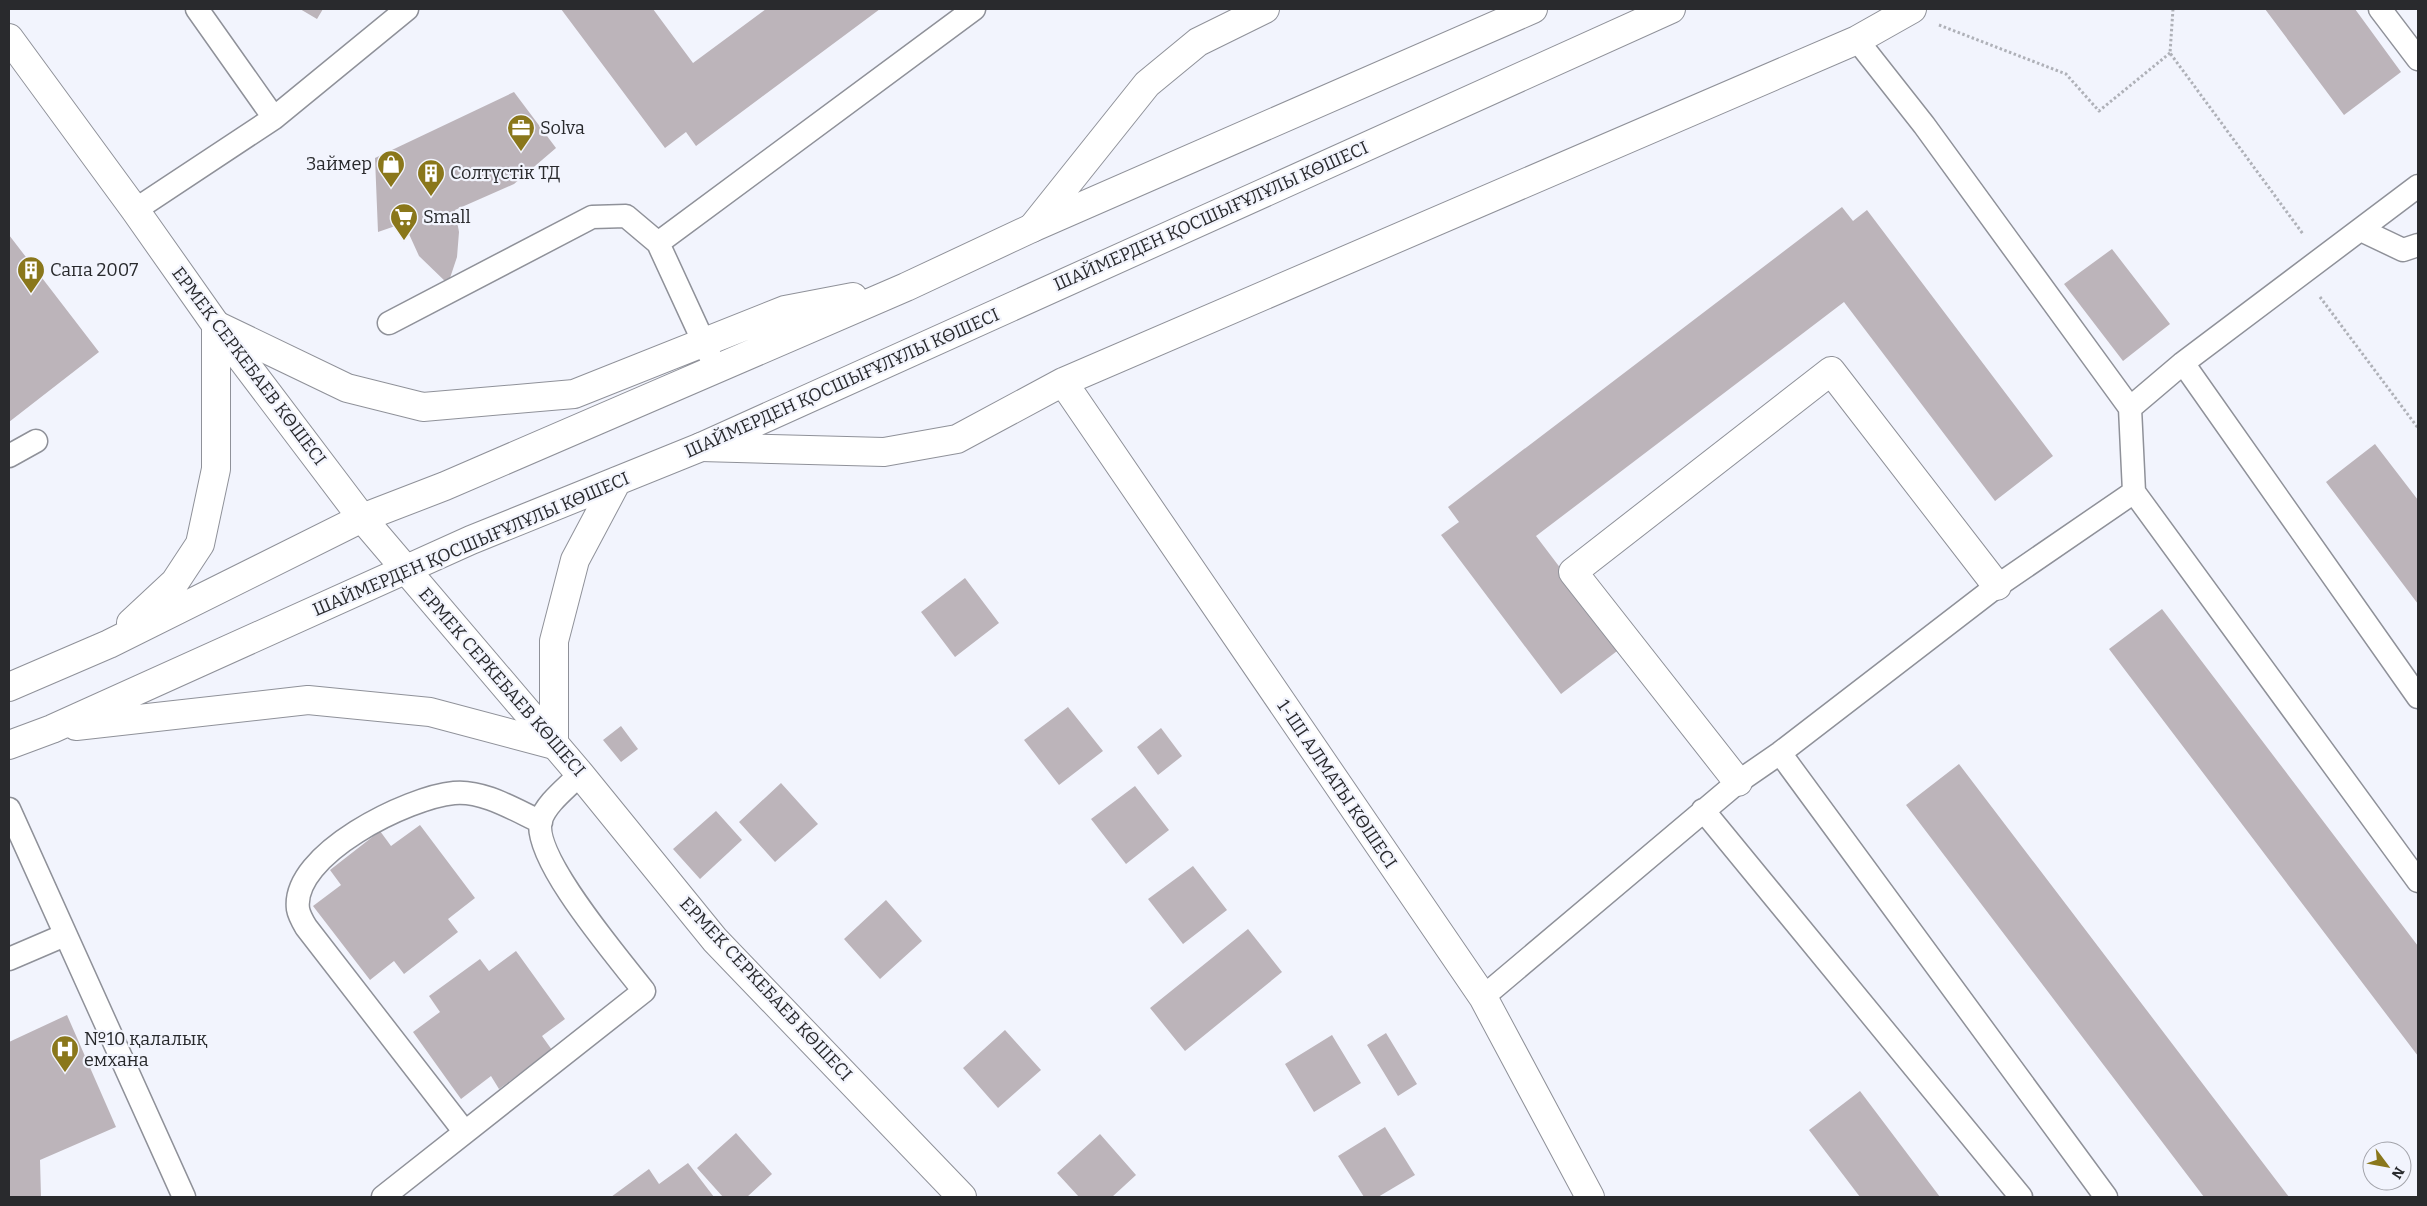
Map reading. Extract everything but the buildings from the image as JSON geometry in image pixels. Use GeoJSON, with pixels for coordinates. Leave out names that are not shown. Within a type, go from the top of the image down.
{"type":"FeatureCollection","features":[{"type":"Feature","properties":{"kind":"main road"},"geometry":{"type":"LineString","coordinates":[[1032,228],[1147,84],[1198,42],[1265,9]]}},
{"type":"Feature","properties":{"kind":"main road"},"geometry":{"type":"LineString","coordinates":[[9,687],[109,644],[362,518],[445,486],[906,287],[1032,228],[1533,9]]}},
{"type":"Feature","properties":{"kind":"main road","name":"ШАЙМЕРДЕН ҚОСШЫҒҰЛҰЛЫ КӨШЕСІ"},"geometry":{"type":"LineString","coordinates":[[9,745],[52,729],[471,540],[701,447],[1671,9]]}},
{"type":"Feature","properties":{"kind":"main road"},"geometry":{"type":"LineString","coordinates":[[701,447],[884,452],[957,439],[1063,382],[1857,40],[1923,16]]}},
{"type":"Feature","properties":{"kind":"main road","name":"ЕРМЕК СЕРКЕБАЕВ КӨШЕСІ"},"geometry":{"type":"LineString","coordinates":[[9,38],[135,210],[216,325],[362,518],[580,774],[715,940],[962,1197]]}},
{"type":"Feature","properties":{"kind":"main road"},"geometry":{"type":"LineString","coordinates":[[109,644],[175,582],[200,544],[216,469],[216,325],[347,388],[423,407],[574,394],[704,344],[785,310],[906,287]]}},
{"type":"Feature","properties":{"kind":"main road"},"geometry":{"type":"LineString","coordinates":[[1738,782],[1573,572],[1831,371],[1997,586]]}},
{"type":"Feature","properties":{"kind":"main road","name":"1-ШІ АЛМАТЫ КӨШЕСІ"},"geometry":{"type":"LineString","coordinates":[[1063,382],[1483,997],[1590,1197]]}},
{"type":"Feature","properties":{"kind":"main road"},"geometry":{"type":"LineString","coordinates":[[52,729],[308,700],[430,712],[554,745],[554,641],[574,560],[617,481]]}},
{"type":"Feature","properties":{"kind":"lane"},"geometry":{"type":"LineString","coordinates":[[196,9],[274,118]]}},
{"type":"Feature","properties":{"kind":"lane"},"geometry":{"type":"LineString","coordinates":[[135,210],[274,118],[407,9]]}},
{"type":"Feature","properties":{"kind":"lane"},"geometry":{"type":"LineString","coordinates":[[658,242],[974,9]]}},
{"type":"Feature","properties":{"kind":"lane"},"geometry":{"type":"LineString","coordinates":[[2380,9],[2418,59]]}},
{"type":"Feature","properties":{"kind":"lane"},"geometry":{"type":"LineString","coordinates":[[1857,40],[1930,133],[2130,408],[2134,492],[2418,881]]}},
{"type":"Feature","properties":{"kind":"lane"},"geometry":{"type":"LineString","coordinates":[[2130,408],[2183,364],[2418,186]]}},
{"type":"Feature","properties":{"kind":"lane"},"geometry":{"type":"LineString","coordinates":[[389,323],[592,216],[626,216],[658,242],[716,368]]}},
{"type":"Feature","properties":{"kind":"lane"},"geometry":{"type":"LineString","coordinates":[[2361,230],[2404,250],[2418,245]]}},
{"type":"Feature","properties":{"kind":"lane"},"geometry":{"type":"LineString","coordinates":[[2183,364],[2418,697]]}},
{"type":"Feature","properties":{"kind":"lane"},"geometry":{"type":"LineString","coordinates":[[9,456],[36,441]]}},
{"type":"Feature","properties":{"kind":"lane"},"geometry":{"type":"LineString","coordinates":[[1483,997],[1738,782],[1780,753],[1997,586],[2134,492]]}},
{"type":"Feature","properties":{"kind":"lane"},"geometry":{"type":"LineString","coordinates":[[1780,753],[2106,1197]]}},
{"type":"Feature","properties":{"kind":"lane"},"geometry":{"type":"LineString","coordinates":[[383,1197],[464,1131],[644,991],[575,902],[552,864],[542,837],[540,822],[546,810],[580,774]]}},
{"type":"Feature","properties":{"kind":"lane"},"geometry":{"type":"LineString","coordinates":[[464,1131],[306,927],[298,910],[300,892],[310,873],[334,847],[370,824],[418,801],[455,793],[480,796],[540,822]]}},
{"type":"Feature","properties":{"kind":"lane"},"geometry":{"type":"LineString","coordinates":[[9,809],[184,1197]]}},
{"type":"Feature","properties":{"kind":"lane"},"geometry":{"type":"LineString","coordinates":[[1703,810],[2021,1197]]}},
{"type":"Feature","properties":{"kind":"lane"},"geometry":{"type":"LineString","coordinates":[[9,959],[65,935]]}},
{"type":"Feature","properties":{"kind":"path"},"geometry":{"type":"LineString","coordinates":[[2173,9],[2170,53],[2321,259]]}},
{"type":"Feature","properties":{"kind":"path"},"geometry":{"type":"LineString","coordinates":[[1923,16],[2066,74],[2099,111],[2170,53]]}},
{"type":"Feature","properties":{"kind":"path"},"geometry":{"type":"LineString","coordinates":[[2302,273],[2418,428]]}},
{"type":"Feature","properties":{"kind":"place","name":"Solva"},"geometry":{"type":"Point","coordinates":[521,152]}},
{"type":"Feature","properties":{"kind":"place","name":"Займер"},"geometry":{"type":"Point","coordinates":[391,188]}},
{"type":"Feature","properties":{"kind":"place","name":"Солтүстік ТД"},"geometry":{"type":"Point","coordinates":[431,197]}},
{"type":"Feature","properties":{"kind":"place","name":"Small"},"geometry":{"type":"Point","coordinates":[404,241]}},
{"type":"Feature","properties":{"kind":"place","name":"Сапа 2007"},"geometry":{"type":"Point","coordinates":[31,294]}},
{"type":"Feature","properties":{"kind":"place","name":"№10 қалалық емхана"},"geometry":{"type":"Point","coordinates":[65,1073]}}]}
